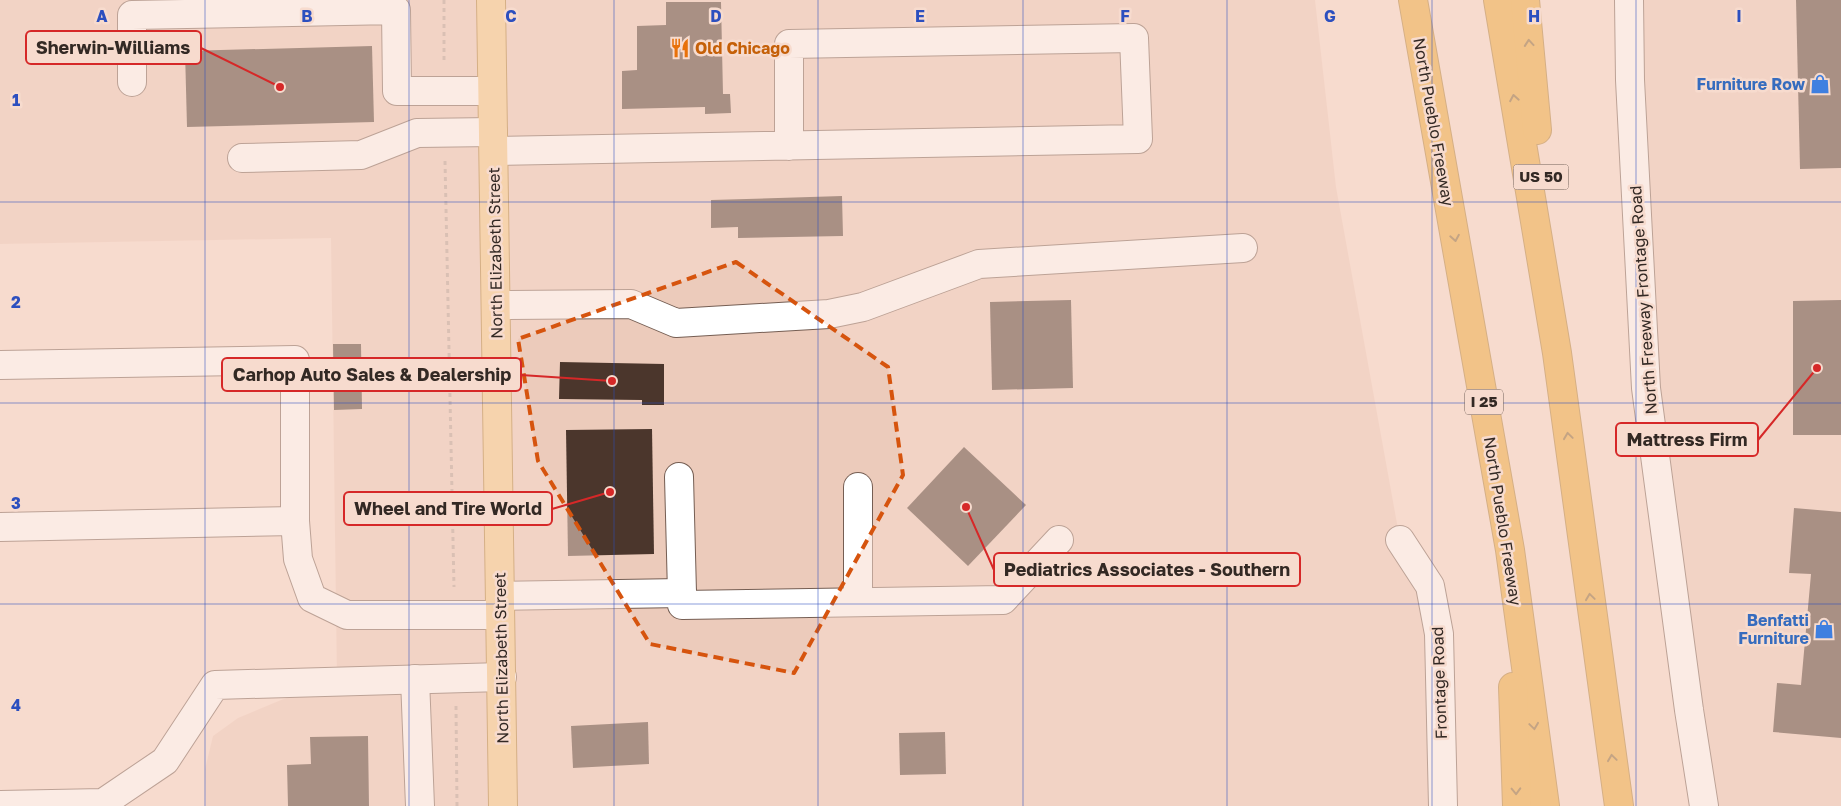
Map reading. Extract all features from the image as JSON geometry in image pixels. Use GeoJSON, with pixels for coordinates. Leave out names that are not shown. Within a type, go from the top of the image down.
{"type":"FeatureCollection","features":[{"type":"Feature","properties":{"kind":"highway","name":"North Pueblo Freeway"},"geometry":{"type":"LineString","coordinates":[[1413,0],[1510,550],[1545,806]]}},
{"type":"Feature","properties":{"kind":"highway"},"geometry":{"type":"LineString","coordinates":[[1498,0],[1557,353],[1619,806]]}},
{"type":"Feature","properties":{"kind":"highway","name":"US 50"},"geometry":{"type":"LineString","coordinates":[[1524,0],[1557,353]]}},
{"type":"Feature","properties":{"kind":"highway"},"geometry":{"type":"LineString","coordinates":[[1510,550],[1517,806]]}},
{"type":"Feature","properties":{"kind":"main road","name":"North Elizabeth Street"},"geometry":{"type":"LineString","coordinates":[[491,0],[504,806]]}},
{"type":"Feature","properties":{"kind":"street","name":"North Freeway Frontage Road"},"geometry":{"type":"LineString","coordinates":[[1629,0],[1630,80],[1646,388],[1690,717],[1704,806]]}},
{"type":"Feature","properties":{"kind":"street"},"geometry":{"type":"LineString","coordinates":[[132,82],[132,15],[396,10],[397,91],[492,91]]}},
{"type":"Feature","properties":{"kind":"street"},"geometry":{"type":"LineString","coordinates":[[242,158],[361,155],[417,133],[494,142],[789,146],[1138,138],[1134,38],[789,44],[789,146]]}},
{"type":"Feature","properties":{"kind":"street"},"geometry":{"type":"LineString","coordinates":[[496,305],[631,304],[676,323],[829,314],[863,306],[979,264],[1243,248]]}},
{"type":"Feature","properties":{"kind":"street"},"geometry":{"type":"LineString","coordinates":[[0,365],[295,360],[298,559],[312,598],[347,615],[454,615],[500,605],[682,594]]}},
{"type":"Feature","properties":{"kind":"street"},"geometry":{"type":"LineString","coordinates":[[679,477],[682,605],[1003,600],[1059,540]]}},
{"type":"Feature","properties":{"kind":"street"},"geometry":{"type":"LineString","coordinates":[[858,487],[858,602]]}},
{"type":"Feature","properties":{"kind":"street"},"geometry":{"type":"LineString","coordinates":[[0,527],[296,521]]}},
{"type":"Feature","properties":{"kind":"street","name":"Frontage Road"},"geometry":{"type":"LineString","coordinates":[[1400,540],[1430,586],[1440,634],[1443,806]]}},
{"type":"Feature","properties":{"kind":"street"},"geometry":{"type":"LineString","coordinates":[[0,805],[104,803],[165,761],[215,685],[502,677]]}},
{"type":"Feature","properties":{"kind":"street"},"geometry":{"type":"LineString","coordinates":[[415,679],[420,806]]}},
{"type":"Feature","properties":{"kind":"path"},"geometry":{"type":"LineString","coordinates":[[444,0],[444,68]]}},
{"type":"Feature","properties":{"kind":"path"},"geometry":{"type":"LineString","coordinates":[[445,155],[454,615]]}},
{"type":"Feature","properties":{"kind":"path"},"geometry":{"type":"LineString","coordinates":[[456,679],[457,806]]}},
{"type":"Feature","properties":{"kind":"highlighted area"},"geometry":{"type":"Polygon","coordinates":[[[736,262],[888,367],[903,475],[794,673],[650,644],[538,461],[518,339],[736,262]]]}},
{"type":"Feature","properties":{"kind":"shaded area"},"geometry":{"type":"Polygon","coordinates":[[[0,0],[1315,0],[1336,187],[1400,540],[1430,586],[1443,806],[206,806],[205,769],[213,736],[238,718],[281,700],[337,681],[331,238],[0,244],[0,0]]]}},
{"type":"Feature","properties":{"kind":"shaded area"},"geometry":{"type":"Polygon","coordinates":[[[1630,0],[1841,0],[1841,806],[1704,806],[1648,402],[1630,0]]]}},
{"type":"Feature","properties":{"kind":"building","name":"Furniture Row"},"geometry":{"type":"Polygon","coordinates":[[[1796,0],[1841,0],[1841,168],[1800,169],[1796,0]]]}},
{"type":"Feature","properties":{"kind":"building","name":"Old Chicago"},"geometry":{"type":"Polygon","coordinates":[[[666,2],[721,2],[723,94],[730,94],[731,113],[705,114],[705,107],[622,109],[622,71],[637,70],[637,26],[666,25],[666,2]]]}},
{"type":"Feature","properties":{"kind":"building"},"geometry":{"type":"Polygon","coordinates":[[[372,46],[374,122],[187,127],[185,51],[372,46]]]}},
{"type":"Feature","properties":{"kind":"building"},"geometry":{"type":"Polygon","coordinates":[[[842,196],[843,236],[738,238],[738,227],[711,228],[711,200],[842,196]]]}},
{"type":"Feature","properties":{"kind":"building"},"geometry":{"type":"Polygon","coordinates":[[[1071,300],[1073,388],[992,390],[990,302],[1071,300]]]}},
{"type":"Feature","properties":{"kind":"building"},"geometry":{"type":"Polygon","coordinates":[[[1841,300],[1841,435],[1793,435],[1793,301],[1841,300]]]}},
{"type":"Feature","properties":{"kind":"building"},"geometry":{"type":"Polygon","coordinates":[[[333,344],[361,344],[362,409],[334,410],[333,344]]]}},
{"type":"Feature","properties":{"kind":"building"},"geometry":{"type":"Polygon","coordinates":[[[560,362],[664,364],[664,405],[642,405],[642,400],[559,399],[560,362]]]}},
{"type":"Feature","properties":{"kind":"building"},"geometry":{"type":"Polygon","coordinates":[[[652,429],[654,554],[568,556],[566,430],[652,429]]]}},
{"type":"Feature","properties":{"kind":"building"},"geometry":{"type":"Polygon","coordinates":[[[964,447],[1026,505],[968,566],[907,508],[964,447]]]}},
{"type":"Feature","properties":{"kind":"building","name":"Benfatti Furniture"},"geometry":{"type":"Polygon","coordinates":[[[1794,508],[1841,512],[1841,738],[1773,732],[1777,683],[1801,685],[1811,574],[1789,573],[1794,508]]]}},
{"type":"Feature","properties":{"kind":"building"},"geometry":{"type":"Polygon","coordinates":[[[648,722],[649,764],[573,768],[571,726],[648,722]]]}},
{"type":"Feature","properties":{"kind":"building"},"geometry":{"type":"Polygon","coordinates":[[[945,732],[946,774],[900,775],[899,733],[945,732]]]}},
{"type":"Feature","properties":{"kind":"building"},"geometry":{"type":"Polygon","coordinates":[[[368,736],[369,806],[288,806],[287,765],[311,764],[310,737],[368,736]]]}},
{"type":"Feature","properties":{"kind":"place","name":"Old Chicago"},"geometry":{"type":"Point","coordinates":[680,48]}},
{"type":"Feature","properties":{"kind":"place","name":"Furniture Row"},"geometry":{"type":"Point","coordinates":[1820,84]}},
{"type":"Feature","properties":{"kind":"place","name":"Sherwin-Williams"},"geometry":{"type":"Point","coordinates":[280,87]}},
{"type":"Feature","properties":{"kind":"place","name":"Mattress Firm"},"geometry":{"type":"Point","coordinates":[1817,368]}},
{"type":"Feature","properties":{"kind":"place","name":"Carhop Auto Sales & Dealership"},"geometry":{"type":"Point","coordinates":[612,381]}},
{"type":"Feature","properties":{"kind":"place","name":"Wheel and Tire World"},"geometry":{"type":"Point","coordinates":[610,492]}},
{"type":"Feature","properties":{"kind":"place","name":"Pediatrics Associates - Southern"},"geometry":{"type":"Point","coordinates":[966,507]}},
{"type":"Feature","properties":{"kind":"place","name":"Benfatti Furniture"},"geometry":{"type":"Point","coordinates":[1824,629]}}]}
